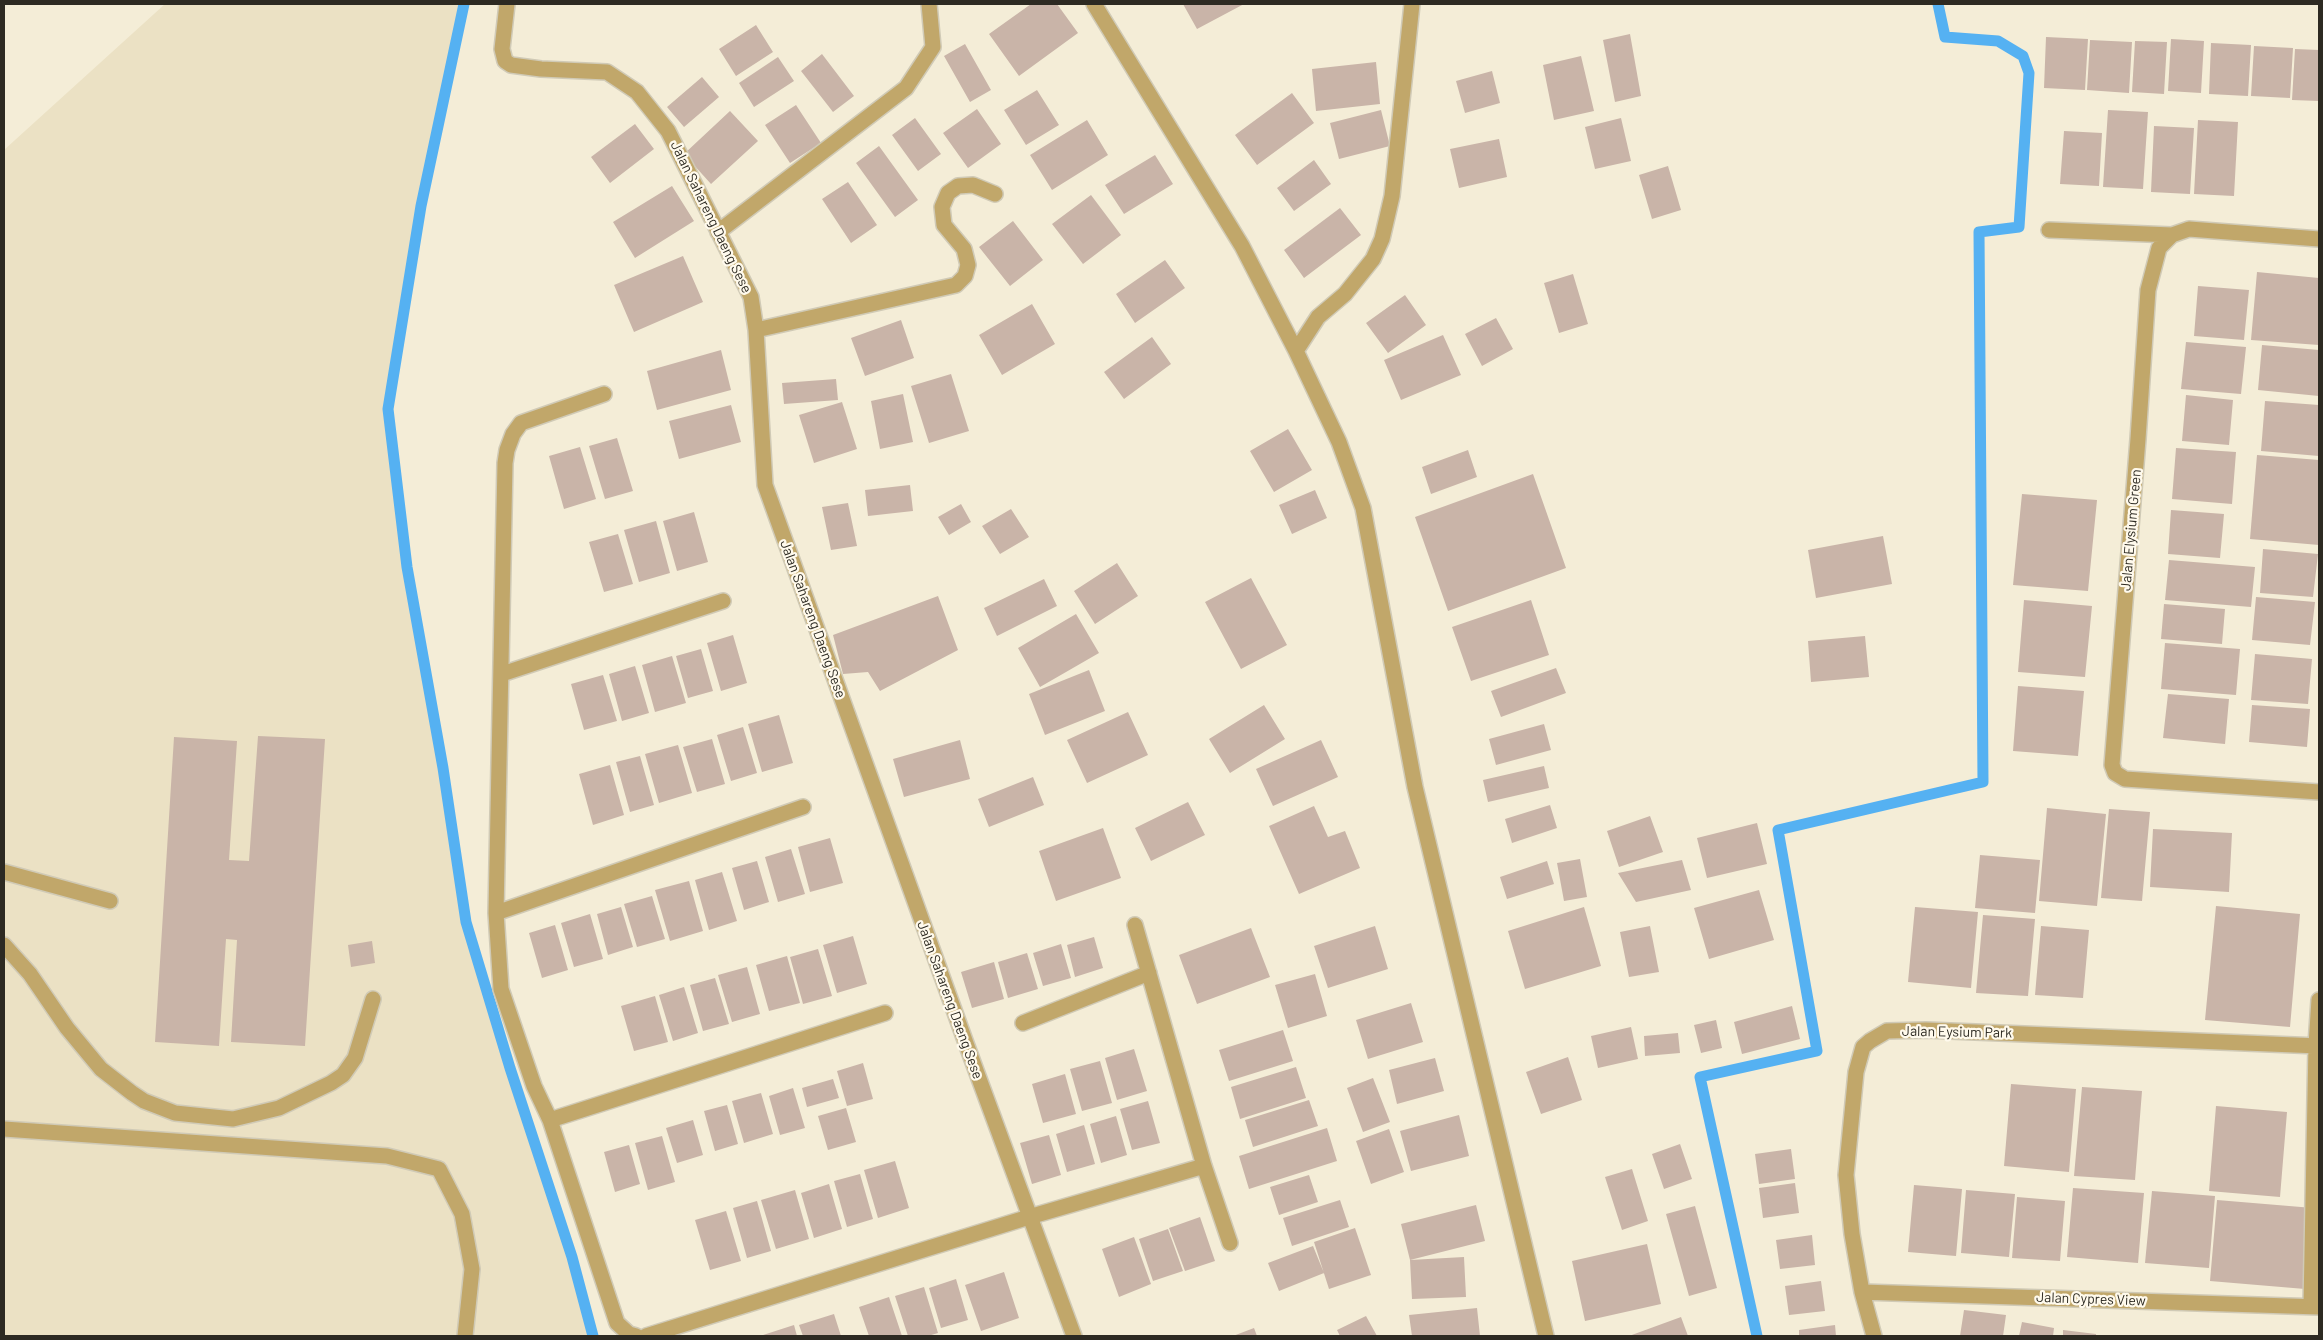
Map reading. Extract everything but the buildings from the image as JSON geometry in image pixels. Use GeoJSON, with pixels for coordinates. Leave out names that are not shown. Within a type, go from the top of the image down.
{"type":"FeatureCollection","features":[{"type":"Feature","properties":{"kind":"street","name":"Jalan Sahareng Daeng Sese"},"geometry":{"type":"LineString","coordinates":[[507,4],[502,49],[505,61],[511,65],[541,69],[607,72],[637,92],[668,131],[750,297],[756,330],[765,485],[1029,1217],[1074,1336]]}},
{"type":"Feature","properties":{"kind":"street"},"geometry":{"type":"LineString","coordinates":[[718,232],[906,88],[934,48],[929,4]]}},
{"type":"Feature","properties":{"kind":"street"},"geometry":{"type":"LineString","coordinates":[[1094,4],[1242,246],[1296,351],[1339,442],[1363,508],[1415,787],[1546,1336]]}},
{"type":"Feature","properties":{"kind":"street"},"geometry":{"type":"LineString","coordinates":[[1296,351],[1318,317],[1345,294],[1373,259],[1382,239],[1392,196],[1412,4]]}},
{"type":"Feature","properties":{"kind":"street"},"geometry":{"type":"LineString","coordinates":[[756,330],[956,285],[965,276],[968,265],[964,249],[944,225],[942,207],[948,193],[958,186],[973,185],[995,194]]}},
{"type":"Feature","properties":{"kind":"street"},"geometry":{"type":"LineString","coordinates":[[2049,230],[2172,235],[2189,229],[2319,239]]}},
{"type":"Feature","properties":{"kind":"street","name":"Jalan Elysium Green"},"geometry":{"type":"LineString","coordinates":[[2172,235],[2159,248],[2148,290],[2138,449],[2112,766],[2115,773],[2125,779],[2319,792]]}},
{"type":"Feature","properties":{"kind":"street"},"geometry":{"type":"LineString","coordinates":[[604,394],[521,423],[513,434],[507,450],[505,463],[496,913],[501,989],[534,1086],[550,1120],[617,1323],[629,1334],[636,1336]]}},
{"type":"Feature","properties":{"kind":"street"},"geometry":{"type":"LineString","coordinates":[[502,674],[723,601]]}},
{"type":"Feature","properties":{"kind":"street"},"geometry":{"type":"LineString","coordinates":[[496,913],[803,807]]}},
{"type":"Feature","properties":{"kind":"street"},"geometry":{"type":"LineString","coordinates":[[4,872],[110,901]]}},
{"type":"Feature","properties":{"kind":"street"},"geometry":{"type":"LineString","coordinates":[[1135,925],[1204,1166],[1230,1243]]}},
{"type":"Feature","properties":{"kind":"street"},"geometry":{"type":"LineString","coordinates":[[4,945],[30,974],[67,1028],[101,1069],[144,1101],[175,1113],[232,1119],[279,1108],[331,1083],[343,1075],[355,1058],[372,1000]]}},
{"type":"Feature","properties":{"kind":"street"},"geometry":{"type":"LineString","coordinates":[[1023,1023],[1149,973]]}},
{"type":"Feature","properties":{"kind":"street"},"geometry":{"type":"LineString","coordinates":[[2315,1307],[2319,1000]]}},
{"type":"Feature","properties":{"kind":"street"},"geometry":{"type":"LineString","coordinates":[[550,1120],[885,1013]]}},
{"type":"Feature","properties":{"kind":"street","name":"Jalan Eysium Park"},"geometry":{"type":"LineString","coordinates":[[1874,1336],[1862,1292],[1847,1195],[1849,1134],[1856,1072],[1862,1047],[1888,1031],[1926,1030],[2318,1046]]}},
{"type":"Feature","properties":{"kind":"street"},"geometry":{"type":"LineString","coordinates":[[4,1129],[387,1156],[438,1169],[462,1214],[472,1269],[465,1336]]}},
{"type":"Feature","properties":{"kind":"street"},"geometry":{"type":"LineString","coordinates":[[646,1336],[1029,1217],[1204,1166]]}},
{"type":"Feature","properties":{"kind":"street","name":"Jalan Cypres View"},"geometry":{"type":"LineString","coordinates":[[1862,1292],[2315,1307]]}},
{"type":"Feature","properties":{"kind":"shaded area"},"geometry":{"type":"Polygon","coordinates":[[[165,4],[464,4],[421,206],[388,409],[407,567],[443,768],[466,922],[510,1068],[572,1257],[593,1336],[4,1336],[4,150],[165,4]]]}},
{"type":"Feature","properties":{"kind":"waterway"},"geometry":{"type":"LineString","coordinates":[[464,4],[421,206],[388,409],[407,567],[443,768],[466,922],[510,1068],[572,1257],[593,1336]]}},
{"type":"Feature","properties":{"kind":"waterway"},"geometry":{"type":"LineString","coordinates":[[1757,1336],[1700,1077],[1817,1051],[1778,830],[1983,782],[1979,232],[2019,227],[2029,73],[2023,56],[1998,41],[1945,37],[1938,4]]}}]}
